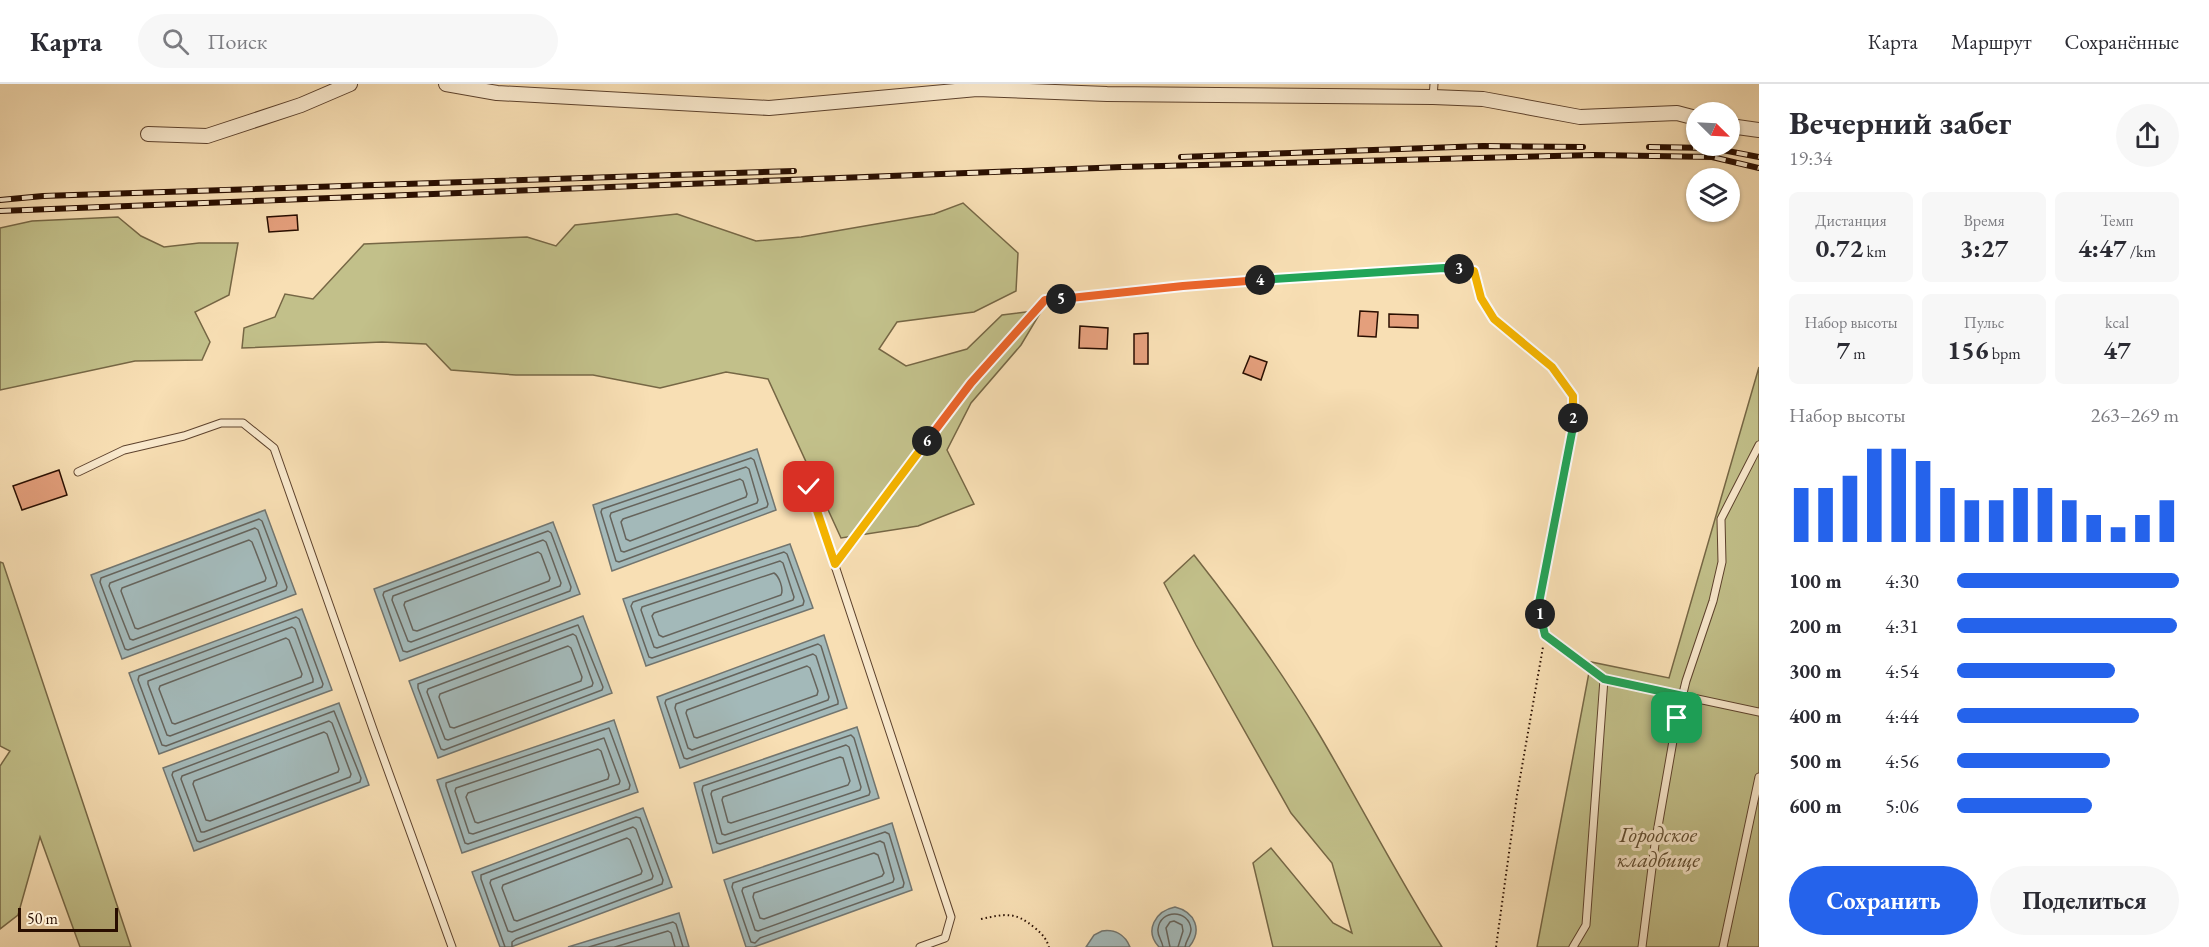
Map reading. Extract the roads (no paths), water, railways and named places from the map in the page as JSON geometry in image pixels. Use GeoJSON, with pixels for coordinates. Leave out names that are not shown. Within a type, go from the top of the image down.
{"type":"FeatureCollection","features":[{"type":"Feature","properties":{"kind":"street"},"geometry":{"type":"LineString","coordinates":[[148,134],[207,136],[301,105],[350,84]]}},
{"type":"Feature","properties":{"kind":"street"},"geometry":{"type":"LineString","coordinates":[[447,84],[496,93],[769,108],[977,89],[1434,90],[1580,117],[1677,113],[1686,115]]}},
{"type":"Feature","properties":{"kind":"street"},"geometry":{"type":"LineString","coordinates":[[1740,127],[1759,130]]}},
{"type":"Feature","properties":{"kind":"lane"},"geometry":{"type":"LineString","coordinates":[[78,472],[124,450],[184,436],[222,423],[243,423],[274,448],[452,947]]}},
{"type":"Feature","properties":{"kind":"lane"},"geometry":{"type":"LineString","coordinates":[[1642,947],[1655,844],[1677,718],[1686,681],[1713,601],[1722,562],[1721,519],[1759,445]]}},
{"type":"Feature","properties":{"kind":"lane"},"geometry":{"type":"LineString","coordinates":[[809,487],[951,917],[945,938],[920,947]]}},
{"type":"Feature","properties":{"kind":"lane"},"geometry":{"type":"LineString","coordinates":[[1545,635],[1604,679],[1759,712]]}},
{"type":"Feature","properties":{"kind":"lane"},"geometry":{"type":"LineString","coordinates":[[1573,947],[1586,925],[1604,679]]}},
{"type":"Feature","properties":{"kind":"lane"},"geometry":{"type":"LineString","coordinates":[[1723,947],[1759,777]]}},
{"type":"Feature","properties":{"kind":"water"},"geometry":{"type":"Polygon","coordinates":[[[757,449],[776,510],[612,571],[593,505],[757,449]]]}},
{"type":"Feature","properties":{"kind":"water"},"geometry":{"type":"Polygon","coordinates":[[[265,510],[296,594],[122,659],[91,575],[265,510]]]}},
{"type":"Feature","properties":{"kind":"water"},"geometry":{"type":"Polygon","coordinates":[[[553,522],[580,594],[400,661],[374,589],[553,522]]]}},
{"type":"Feature","properties":{"kind":"water"},"geometry":{"type":"Polygon","coordinates":[[[790,544],[813,608],[646,666],[623,599],[790,544]]]}},
{"type":"Feature","properties":{"kind":"water"},"geometry":{"type":"Polygon","coordinates":[[[302,609],[332,690],[159,754],[129,673],[302,609]]]}},
{"type":"Feature","properties":{"kind":"water"},"geometry":{"type":"Polygon","coordinates":[[[583,616],[612,693],[438,758],[409,681],[583,616]]]}},
{"type":"Feature","properties":{"kind":"water"},"geometry":{"type":"Polygon","coordinates":[[[824,635],[847,708],[680,768],[657,697],[824,635]]]}},
{"type":"Feature","properties":{"kind":"water"},"geometry":{"type":"Polygon","coordinates":[[[339,703],[369,785],[194,851],[163,768],[339,703]]]}},
{"type":"Feature","properties":{"kind":"water"},"geometry":{"type":"Polygon","coordinates":[[[614,720],[638,792],[462,853],[437,780],[614,720]]]}},
{"type":"Feature","properties":{"kind":"water"},"geometry":{"type":"Polygon","coordinates":[[[857,727],[879,798],[713,853],[694,783],[857,727]]]}},
{"type":"Feature","properties":{"kind":"water"},"geometry":{"type":"Polygon","coordinates":[[[643,808],[672,887],[511,947],[500,947],[472,872],[643,808]]]}},
{"type":"Feature","properties":{"kind":"water"},"geometry":{"type":"Polygon","coordinates":[[[892,823],[912,890],[754,947],[746,947],[724,880],[892,823]]]}},
{"type":"Feature","properties":{"kind":"water"},"geometry":{"type":"Polygon","coordinates":[[[1175,907],[1182,909],[1192,917],[1196,934],[1189,947],[1159,947],[1152,935],[1154,922],[1162,913],[1175,907]]]}},
{"type":"Feature","properties":{"kind":"water"},"geometry":{"type":"Polygon","coordinates":[[[679,913],[689,947],[568,947],[679,913]]]}},
{"type":"Feature","properties":{"kind":"water"},"geometry":{"type":"Polygon","coordinates":[[[1102,931],[1119,934],[1130,947],[1086,947],[1094,935],[1102,931]]]}},
{"type":"Feature","properties":{"kind":"railway"},"geometry":{"type":"LineString","coordinates":[[1181,157],[1483,146],[1583,147]]}},
{"type":"Feature","properties":{"kind":"railway"},"geometry":{"type":"LineString","coordinates":[[1649,147],[1712,148],[1759,157]]}},
{"type":"Feature","properties":{"kind":"railway"},"geometry":{"type":"LineString","coordinates":[[0,211],[1122,167],[1594,155],[1712,157],[1759,168]]}},
{"type":"Feature","properties":{"kind":"railway"},"geometry":{"type":"LineString","coordinates":[[0,200],[43,196],[794,171]]}},
{"type":"Feature","properties":{"kind":"park label","name":"Городское кладбище"},"geometry":{"type":"Point","coordinates":[1658,846]}}]}
